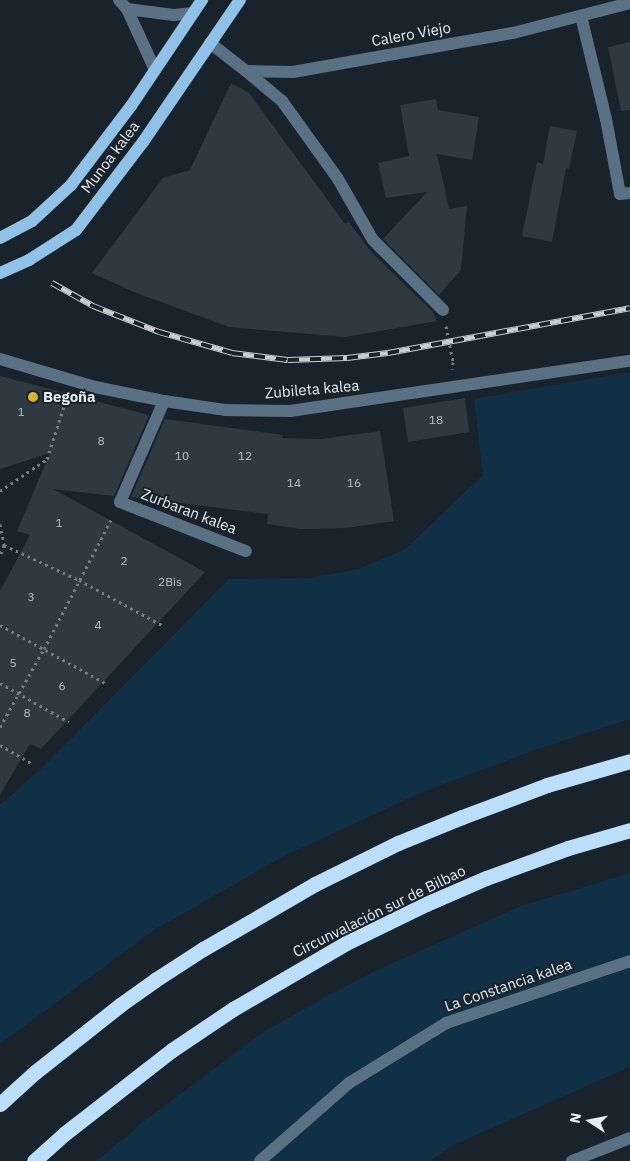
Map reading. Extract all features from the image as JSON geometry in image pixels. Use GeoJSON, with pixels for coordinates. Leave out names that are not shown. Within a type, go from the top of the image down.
{"type":"FeatureCollection","features":[{"type":"Feature","properties":{"kind":"highway"},"geometry":{"type":"LineString","coordinates":[[0,1104],[42,1067],[155,980],[203,949],[315,884],[398,844],[462,817],[547,785],[630,761]]}},
{"type":"Feature","properties":{"kind":"highway","name":"Circunvalación sur de Bilbao"},"geometry":{"type":"LineString","coordinates":[[34,1161],[64,1134],[172,1050],[286,977],[346,943],[426,904],[568,848],[630,830]]}},
{"type":"Feature","properties":{"kind":"main road","name":"Munoa kalea"},"geometry":{"type":"LineString","coordinates":[[0,238],[32,221],[70,185],[131,106],[202,0]]}},
{"type":"Feature","properties":{"kind":"main road","name":"Munoa kalea"},"geometry":{"type":"LineString","coordinates":[[0,273],[29,260],[76,230],[143,142],[240,0]]}},
{"type":"Feature","properties":{"kind":"street","name":"Calero Viejo"},"geometry":{"type":"LineString","coordinates":[[246,71],[293,72],[513,33],[630,3]]}},
{"type":"Feature","properties":{"kind":"street"},"geometry":{"type":"LineString","coordinates":[[123,5],[174,15],[193,13]]}},
{"type":"Feature","properties":{"kind":"street"},"geometry":{"type":"LineString","coordinates":[[123,5],[155,70]]}},
{"type":"Feature","properties":{"kind":"street"},"geometry":{"type":"LineString","coordinates":[[580,16],[606,119],[620,194],[630,193]]}},
{"type":"Feature","properties":{"kind":"street"},"geometry":{"type":"LineString","coordinates":[[210,43],[282,101],[338,179],[373,240],[443,310]]}},
{"type":"Feature","properties":{"kind":"street","name":"Zubileta kalea"},"geometry":{"type":"LineString","coordinates":[[0,359],[73,380],[164,401],[226,410],[290,411],[630,361]]}},
{"type":"Feature","properties":{"kind":"street","name":"Zurbaran kalea"},"geometry":{"type":"LineString","coordinates":[[164,401],[120,502],[246,551]]}},
{"type":"Feature","properties":{"kind":"street","name":"La Constancia kalea"},"geometry":{"type":"LineString","coordinates":[[260,1161],[349,1083],[446,1022],[630,961]]}},
{"type":"Feature","properties":{"kind":"street"},"geometry":{"type":"LineString","coordinates":[[572,1161],[630,1138]]}},
{"type":"Feature","properties":{"kind":"path"},"geometry":{"type":"LineString","coordinates":[[443,310],[452,362],[449,387]]}},
{"type":"Feature","properties":{"kind":"path"},"geometry":{"type":"LineString","coordinates":[[0,491],[47,459],[73,380]]}},
{"type":"Feature","properties":{"kind":"path","name":"Zurbaran kalea"},"geometry":{"type":"LineString","coordinates":[[0,728],[44,649],[120,502]]}},
{"type":"Feature","properties":{"kind":"path"},"geometry":{"type":"LineString","coordinates":[[0,524],[4,545],[0,557]]}},
{"type":"Feature","properties":{"kind":"path"},"geometry":{"type":"LineString","coordinates":[[4,545],[79,580],[162,625]]}},
{"type":"Feature","properties":{"kind":"path"},"geometry":{"type":"LineString","coordinates":[[0,625],[105,683]]}},
{"type":"Feature","properties":{"kind":"path"},"geometry":{"type":"LineString","coordinates":[[0,683],[69,722]]}},
{"type":"Feature","properties":{"kind":"path"},"geometry":{"type":"LineString","coordinates":[[0,745],[31,763]]}},
{"type":"Feature","properties":{"kind":"shaded area"},"geometry":{"type":"Polygon","coordinates":[[[630,372],[630,719],[538,749],[425,791],[284,856],[154,930],[0,1044],[0,805],[39,771],[229,579],[312,578],[358,569],[404,550],[483,475],[474,399],[630,372]]]}},
{"type":"Feature","properties":{"kind":"shaded area"},"geometry":{"type":"Polygon","coordinates":[[[630,873],[630,1067],[453,1145],[430,1161],[97,1161],[143,1122],[262,1033],[325,997],[375,971],[521,906],[630,873]]]}},
{"type":"Feature","properties":{"kind":"building"},"geometry":{"type":"Polygon","coordinates":[[[630,42],[630,110],[621,111],[608,47],[630,42]]]}},
{"type":"Feature","properties":{"kind":"building"},"geometry":{"type":"Polygon","coordinates":[[[231,83],[249,93],[345,224],[349,222],[371,252],[432,311],[437,321],[345,337],[229,327],[134,292],[92,273],[163,178],[190,170],[231,83]]]}},
{"type":"Feature","properties":{"kind":"building"},"geometry":{"type":"Polygon","coordinates":[[[436,99],[438,110],[479,117],[472,160],[437,154],[449,209],[467,206],[461,270],[439,295],[383,239],[427,192],[386,198],[378,163],[409,156],[400,105],[436,99]]]}},
{"type":"Feature","properties":{"kind":"building"},"geometry":{"type":"Polygon","coordinates":[[[550,126],[577,131],[569,169],[566,168],[552,242],[522,236],[537,162],[543,164],[550,126]]]}},
{"type":"Feature","properties":{"kind":"building"},"geometry":{"type":"Polygon","coordinates":[[[0,376],[149,415],[114,496],[53,489],[205,572],[41,749],[30,744],[0,795],[0,591],[30,535],[17,531],[50,453],[0,469],[0,376]]]}},
{"type":"Feature","properties":{"kind":"building"},"geometry":{"type":"Polygon","coordinates":[[[465,398],[469,432],[408,442],[403,408],[465,398]]]}},
{"type":"Feature","properties":{"kind":"building"},"geometry":{"type":"Polygon","coordinates":[[[165,419],[283,435],[282,438],[321,439],[380,431],[394,521],[346,528],[301,529],[267,524],[268,514],[131,497],[165,419]]]}},
{"type":"Feature","properties":{"kind":"railway"},"geometry":{"type":"LineString","coordinates":[[52,283],[93,306],[159,332],[232,353],[288,360],[347,358],[388,353],[630,308]]}},
{"type":"Feature","properties":{"kind":"place","name":"Begoña"},"geometry":{"type":"Point","coordinates":[33,397]}}]}
